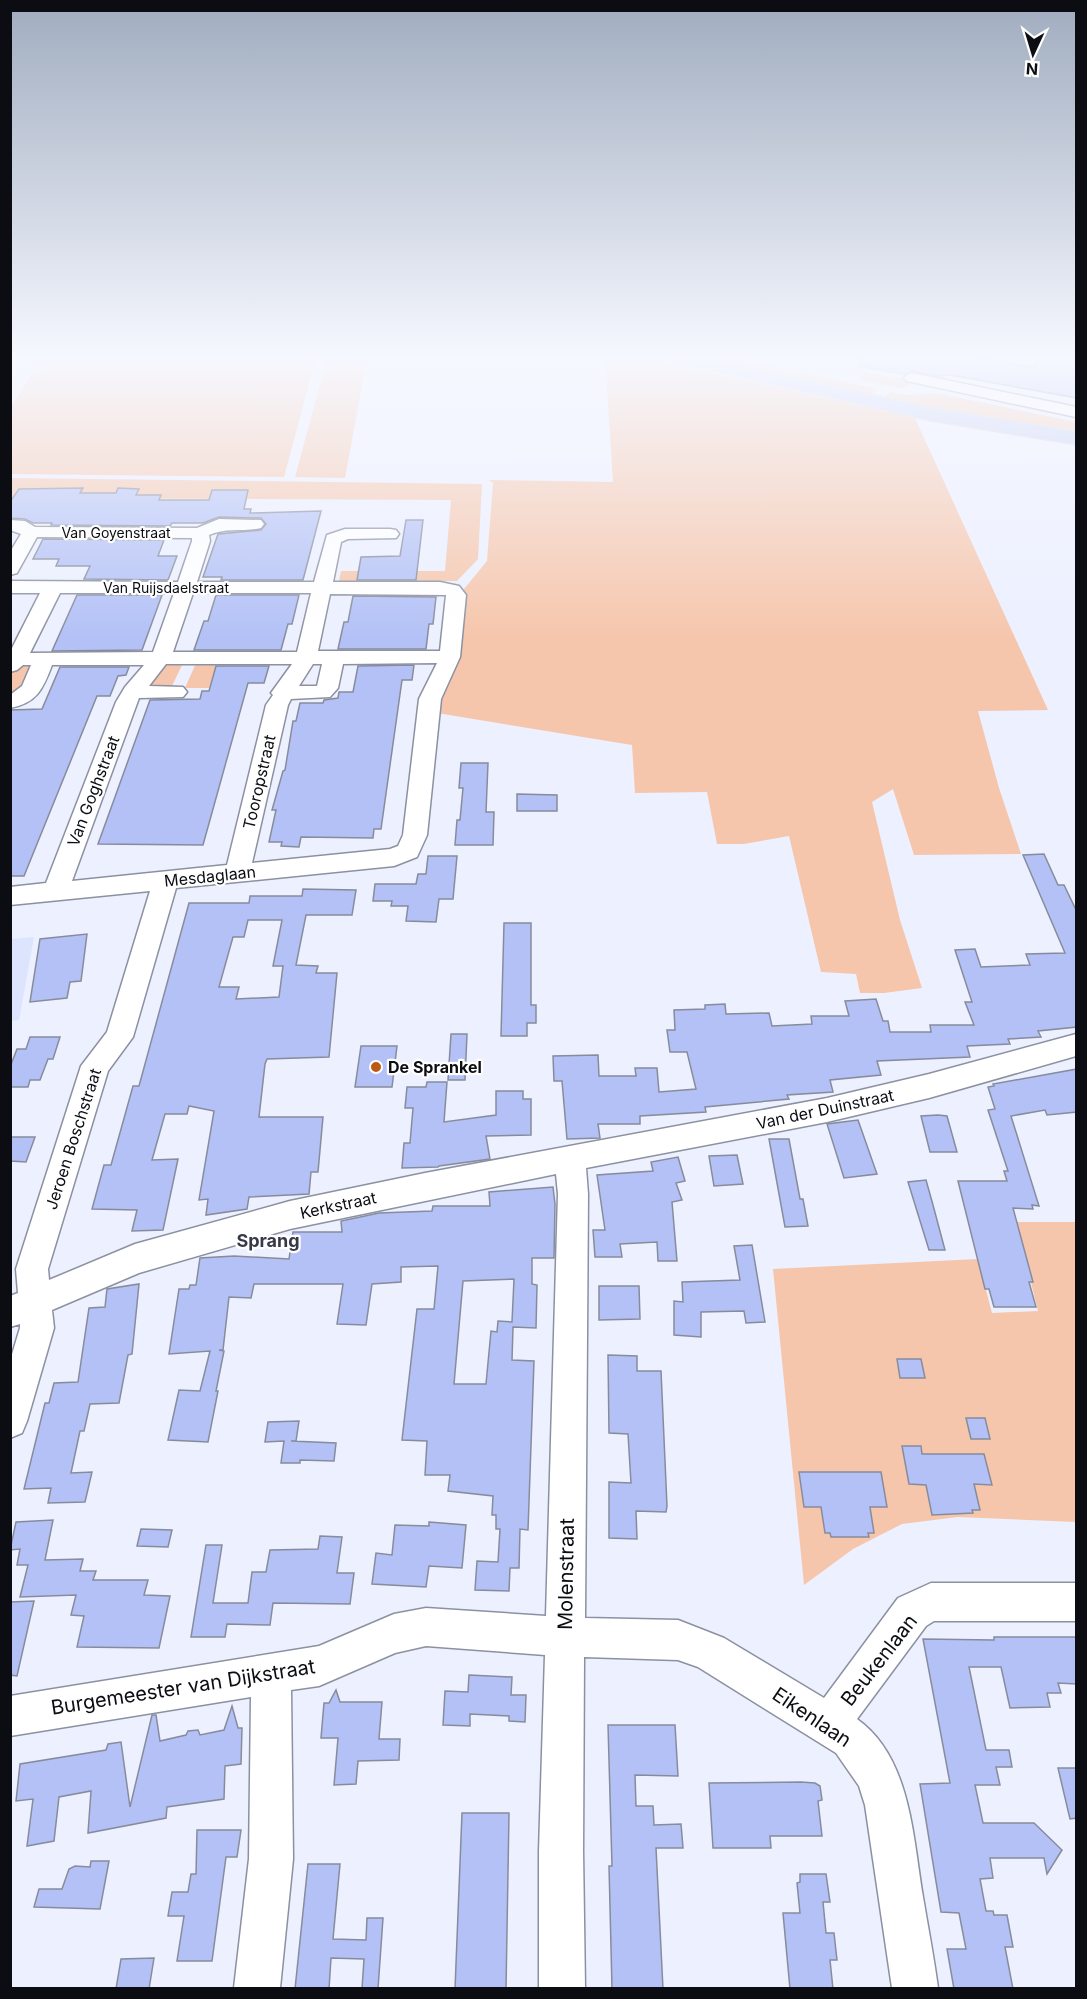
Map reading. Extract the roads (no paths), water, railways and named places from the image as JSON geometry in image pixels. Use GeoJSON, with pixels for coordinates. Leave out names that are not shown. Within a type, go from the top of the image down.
{"type":"FeatureCollection","features":[{"type":"Feature","properties":{"kind":"street","name":"Van Goyenstraat"},"geometry":{"type":"LineString","coordinates":[[10,525],[19,525],[31,532],[200,533],[219,524],[255,524]]}},
{"type":"Feature","properties":{"kind":"street"},"geometry":{"type":"LineString","coordinates":[[10,569],[31,532]]}},
{"type":"Feature","properties":{"kind":"street"},"geometry":{"type":"LineString","coordinates":[[185,587],[201,541],[200,533]]}},
{"type":"Feature","properties":{"kind":"street"},"geometry":{"type":"LineString","coordinates":[[321,588],[333,539],[345,534],[390,534]]}},
{"type":"Feature","properties":{"kind":"street","name":"Van Ruijsdaelstraat"},"geometry":{"type":"LineString","coordinates":[[10,587],[440,588],[452,590],[456,595],[450,657]]}},
{"type":"Feature","properties":{"kind":"street"},"geometry":{"type":"LineString","coordinates":[[13,661],[53,587]]}},
{"type":"Feature","properties":{"kind":"street","name":"Van Goghstraat"},"geometry":{"type":"LineString","coordinates":[[55,891],[132,692],[161,658],[185,587]]}},
{"type":"Feature","properties":{"kind":"street","name":"Tooropstraat"},"geometry":{"type":"LineString","coordinates":[[237,873],[277,705],[282,693],[306,658],[321,588]]}},
{"type":"Feature","properties":{"kind":"street"},"geometry":{"type":"LineString","coordinates":[[282,693],[323,692],[327,688],[334,657]]}},
{"type":"Feature","properties":{"kind":"street"},"geometry":{"type":"LineString","coordinates":[[13,661],[44,658],[450,657]]}},
{"type":"Feature","properties":{"kind":"street","name":"Mesdaglaan"},"geometry":{"type":"LineString","coordinates":[[10,896],[394,857],[408,851],[415,835],[430,699],[450,657]]}},
{"type":"Feature","properties":{"kind":"street"},"geometry":{"type":"LineString","coordinates":[[10,702],[23,699],[29,694],[44,658]]}},
{"type":"Feature","properties":{"kind":"street"},"geometry":{"type":"LineString","coordinates":[[132,692],[176,692]]}},
{"type":"Feature","properties":{"kind":"street","name":"Jeroen Boschstraat"},"geometry":{"type":"LineString","coordinates":[[10,1421],[37,1328],[23,1306],[32,1269],[95,1066],[119,1037],[166,880]]}},
{"type":"Feature","properties":{"kind":"street","name":"Van der Duinstraat"},"geometry":{"type":"LineString","coordinates":[[570,1159],[827,1110],[940,1083],[1077,1045]]}},
{"type":"Feature","properties":{"kind":"street","name":"Kerkstraat"},"geometry":{"type":"LineString","coordinates":[[23,1306],[135,1259],[290,1215],[570,1159]]}},
{"type":"Feature","properties":{"kind":"street","name":"Molenstraat"},"geometry":{"type":"LineString","coordinates":[[562,1989],[561,1851],[573,1194],[570,1159]]}},
{"type":"Feature","properties":{"kind":"street","name":"Beukenlaan"},"geometry":{"type":"LineString","coordinates":[[829,1724],[912,1612],[931,1602],[1077,1602]]}},
{"type":"Feature","properties":{"kind":"street","name":"Burgemeester van Dijkstraat"},"geometry":{"type":"LineString","coordinates":[[10,1716],[319,1666],[394,1634],[426,1627],[565,1637]]}},
{"type":"Feature","properties":{"kind":"street","name":"Eikenlaan"},"geometry":{"type":"LineString","coordinates":[[565,1637],[678,1640],[710,1652],[850,1739],[877,1776],[883,1795],[915,1989]]}},
{"type":"Feature","properties":{"kind":"street"},"geometry":{"type":"LineString","coordinates":[[257,1989],[271,1859],[272,1674]]}},
{"type":"Feature","properties":{"kind":"place","name":"De Sprankel"},"geometry":{"type":"Point","coordinates":[376,1067]}},
{"type":"Feature","properties":{"kind":"district","name":"Sprang"},"geometry":{"type":"Point","coordinates":[268,1240]}}]}
